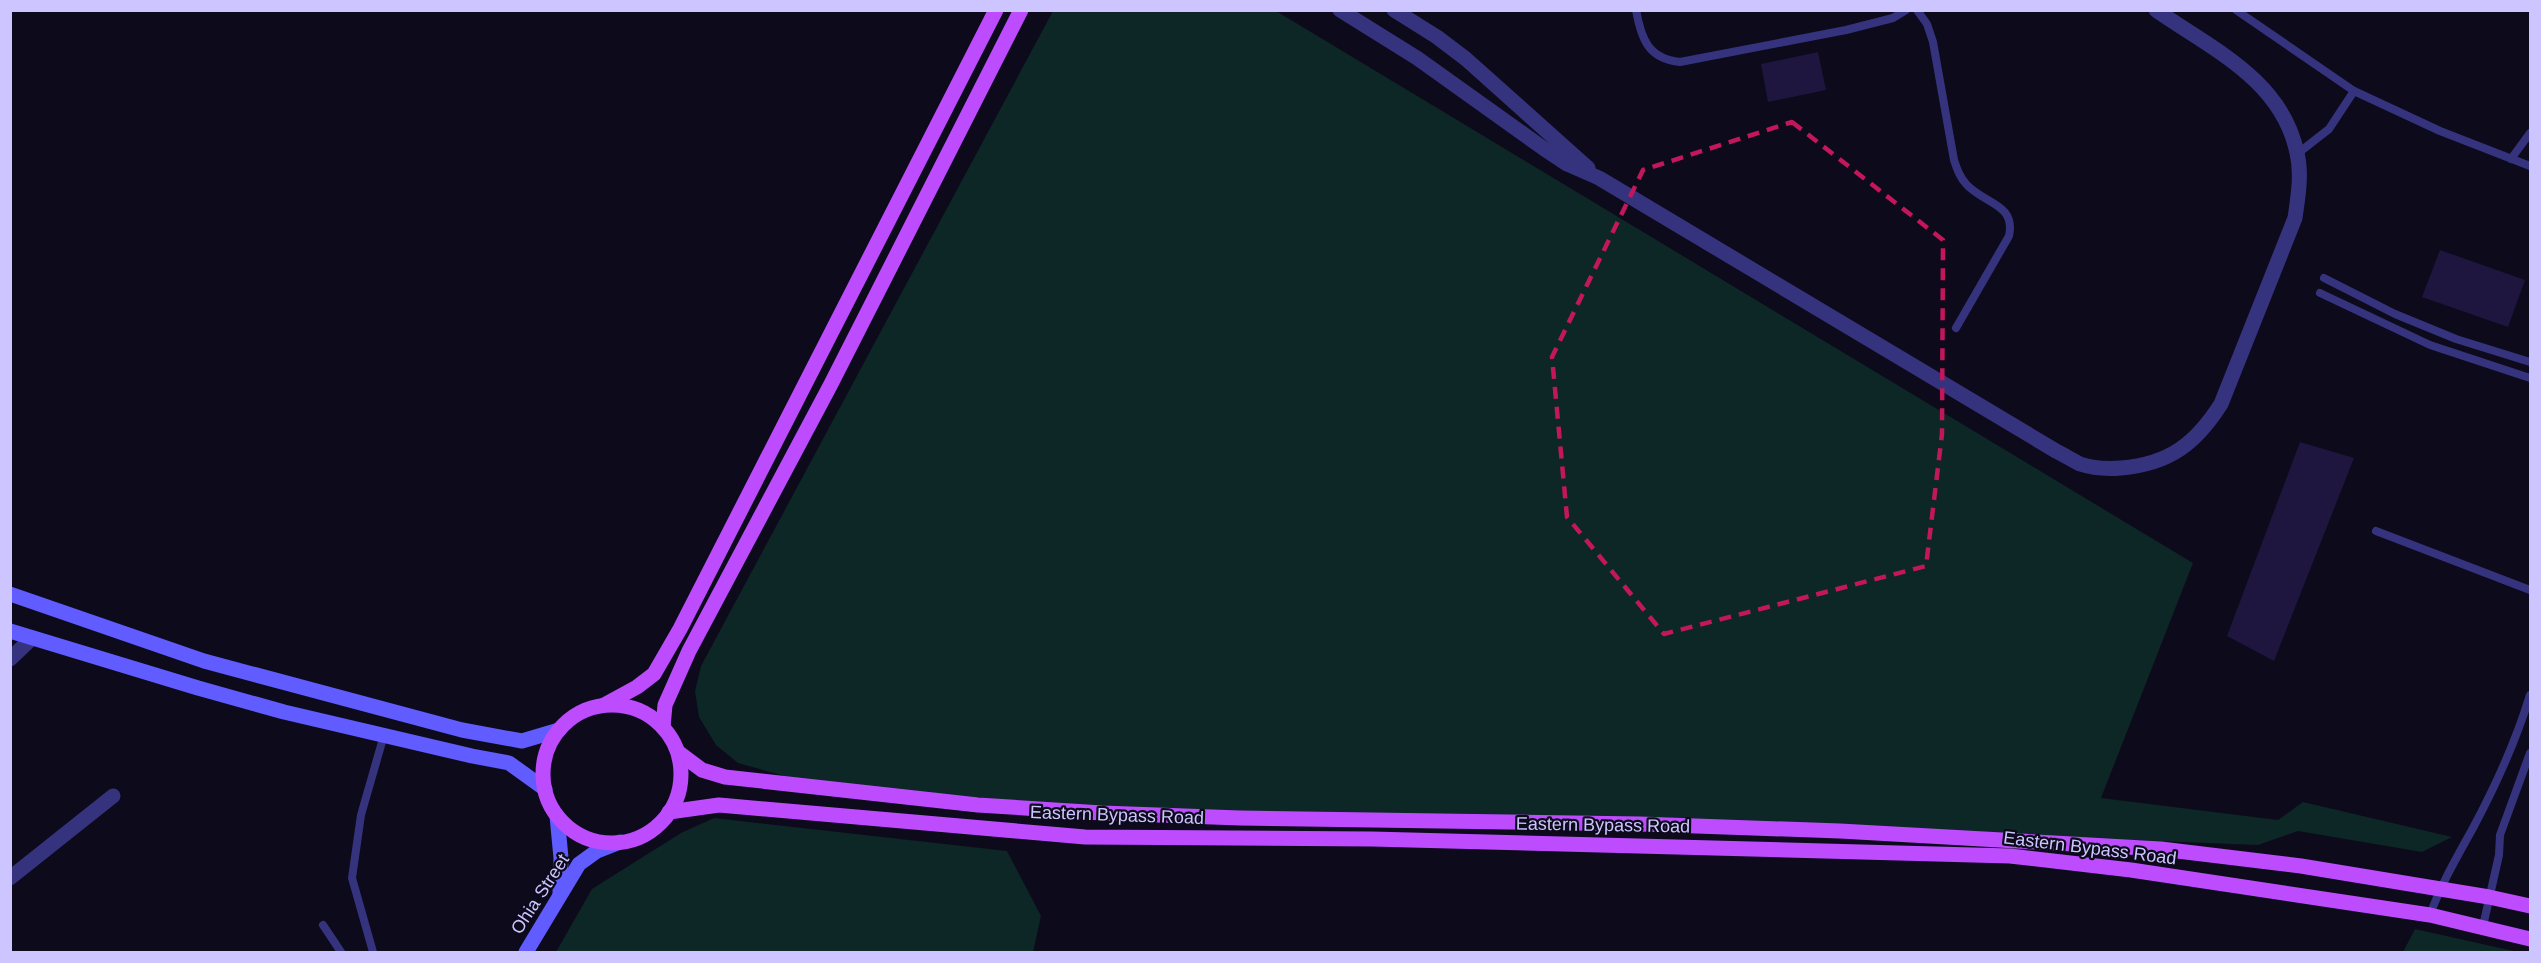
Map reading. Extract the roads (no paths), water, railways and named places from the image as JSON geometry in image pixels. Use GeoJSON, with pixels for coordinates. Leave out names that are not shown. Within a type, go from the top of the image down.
{"type":"FeatureCollection","features":[{"type":"Feature","properties":{"kind":"main road"},"geometry":{"type":"LineString","coordinates":[[604,705],[636,709],[663,727],[678,752],[681,779],[677,796],[669,812],[649,831],[620,842],[590,839],[572,830],[558,816],[544,789],[545,758],[559,730],[584,711],[604,705],[637,687],[654,674],[680,628],[996,10]]}},
{"type":"Feature","properties":{"kind":"main road"},"geometry":{"type":"LineString","coordinates":[[663,727],[665,705],[689,651],[831,384],[1021,10]]}},
{"type":"Feature","properties":{"kind":"main road","name":"Eastern Bypass Road"},"geometry":{"type":"LineString","coordinates":[[678,752],[702,770],[725,777],[978,805],[1228,818],[1640,824],[1840,831],[2161,849],[2301,866],[2489,897],[2530,906]]}},
{"type":"Feature","properties":{"kind":"main road","name":"Eastern Bypass Road"},"geometry":{"type":"LineString","coordinates":[[669,812],[719,805],[1085,837],[1372,839],[2010,856],[2131,870],[2430,915],[2530,939]]}},
{"type":"Feature","properties":{"kind":"street"},"geometry":{"type":"LineString","coordinates":[[1340,10],[1417,58],[1567,164],[1599,178],[2056,451],[2082,465],[2111,468],[2138,466],[2164,460],[2189,443],[2206,426],[2222,404],[2295,218],[2298,192],[2297,154],[2282,113],[2260,83],[2214,48],[2156,10]]}},
{"type":"Feature","properties":{"kind":"street"},"geometry":{"type":"LineString","coordinates":[[1394,10],[1467,59],[1599,178]]}},
{"type":"Feature","properties":{"kind":"street"},"geometry":{"type":"LineString","coordinates":[[10,594],[204,661],[462,730],[522,741],[559,730]]}},
{"type":"Feature","properties":{"kind":"street"},"geometry":{"type":"LineString","coordinates":[[10,631],[198,688],[384,735],[509,763],[544,789]]}},
{"type":"Feature","properties":{"kind":"street"},"geometry":{"type":"LineString","coordinates":[[10,659],[32,638]]}},
{"type":"Feature","properties":{"kind":"street"},"geometry":{"type":"LineString","coordinates":[[198,688],[204,661]]}},
{"type":"Feature","properties":{"kind":"street"},"geometry":{"type":"LineString","coordinates":[[10,878],[113,796]]}},
{"type":"Feature","properties":{"kind":"street"},"geometry":{"type":"LineString","coordinates":[[558,816],[561,858],[560,893]]}},
{"type":"Feature","properties":{"kind":"street","name":"Ohia Street"},"geometry":{"type":"LineString","coordinates":[[526,952],[579,864],[597,851],[620,842]]}},
{"type":"Feature","properties":{"kind":"lane"},"geometry":{"type":"LineString","coordinates":[[1636,10],[1640,31],[1649,50],[1658,57],[1680,62],[1846,30],[1893,18],[1906,10]]}},
{"type":"Feature","properties":{"kind":"lane"},"geometry":{"type":"LineString","coordinates":[[1917,10],[1927,24],[1933,42],[1954,160],[1959,174],[1976,193],[2008,215],[2012,225],[2009,236],[1956,328]]}},
{"type":"Feature","properties":{"kind":"lane"},"geometry":{"type":"LineString","coordinates":[[2236,10],[2354,91],[2440,131],[2530,166]]}},
{"type":"Feature","properties":{"kind":"lane"},"geometry":{"type":"LineString","coordinates":[[2297,154],[2329,129],[2354,91]]}},
{"type":"Feature","properties":{"kind":"lane"},"geometry":{"type":"LineString","coordinates":[[2511,159],[2530,134]]}},
{"type":"Feature","properties":{"kind":"lane"},"geometry":{"type":"LineString","coordinates":[[2324,278],[2395,314],[2456,339],[2530,362]]}},
{"type":"Feature","properties":{"kind":"lane"},"geometry":{"type":"LineString","coordinates":[[2320,293],[2430,345],[2530,378]]}},
{"type":"Feature","properties":{"kind":"lane"},"geometry":{"type":"LineString","coordinates":[[2376,531],[2530,590]]}},
{"type":"Feature","properties":{"kind":"lane"},"geometry":{"type":"LineString","coordinates":[[2430,915],[2439,890],[2512,749],[2530,695]]}},
{"type":"Feature","properties":{"kind":"lane"},"geometry":{"type":"LineString","coordinates":[[374,952],[352,878],[361,815],[384,735]]}},
{"type":"Feature","properties":{"kind":"lane"},"geometry":{"type":"LineString","coordinates":[[2483,926],[2499,855],[2500,835],[2530,753]]}},
{"type":"Feature","properties":{"kind":"lane"},"geometry":{"type":"LineString","coordinates":[[323,925],[341,952]]}}]}
